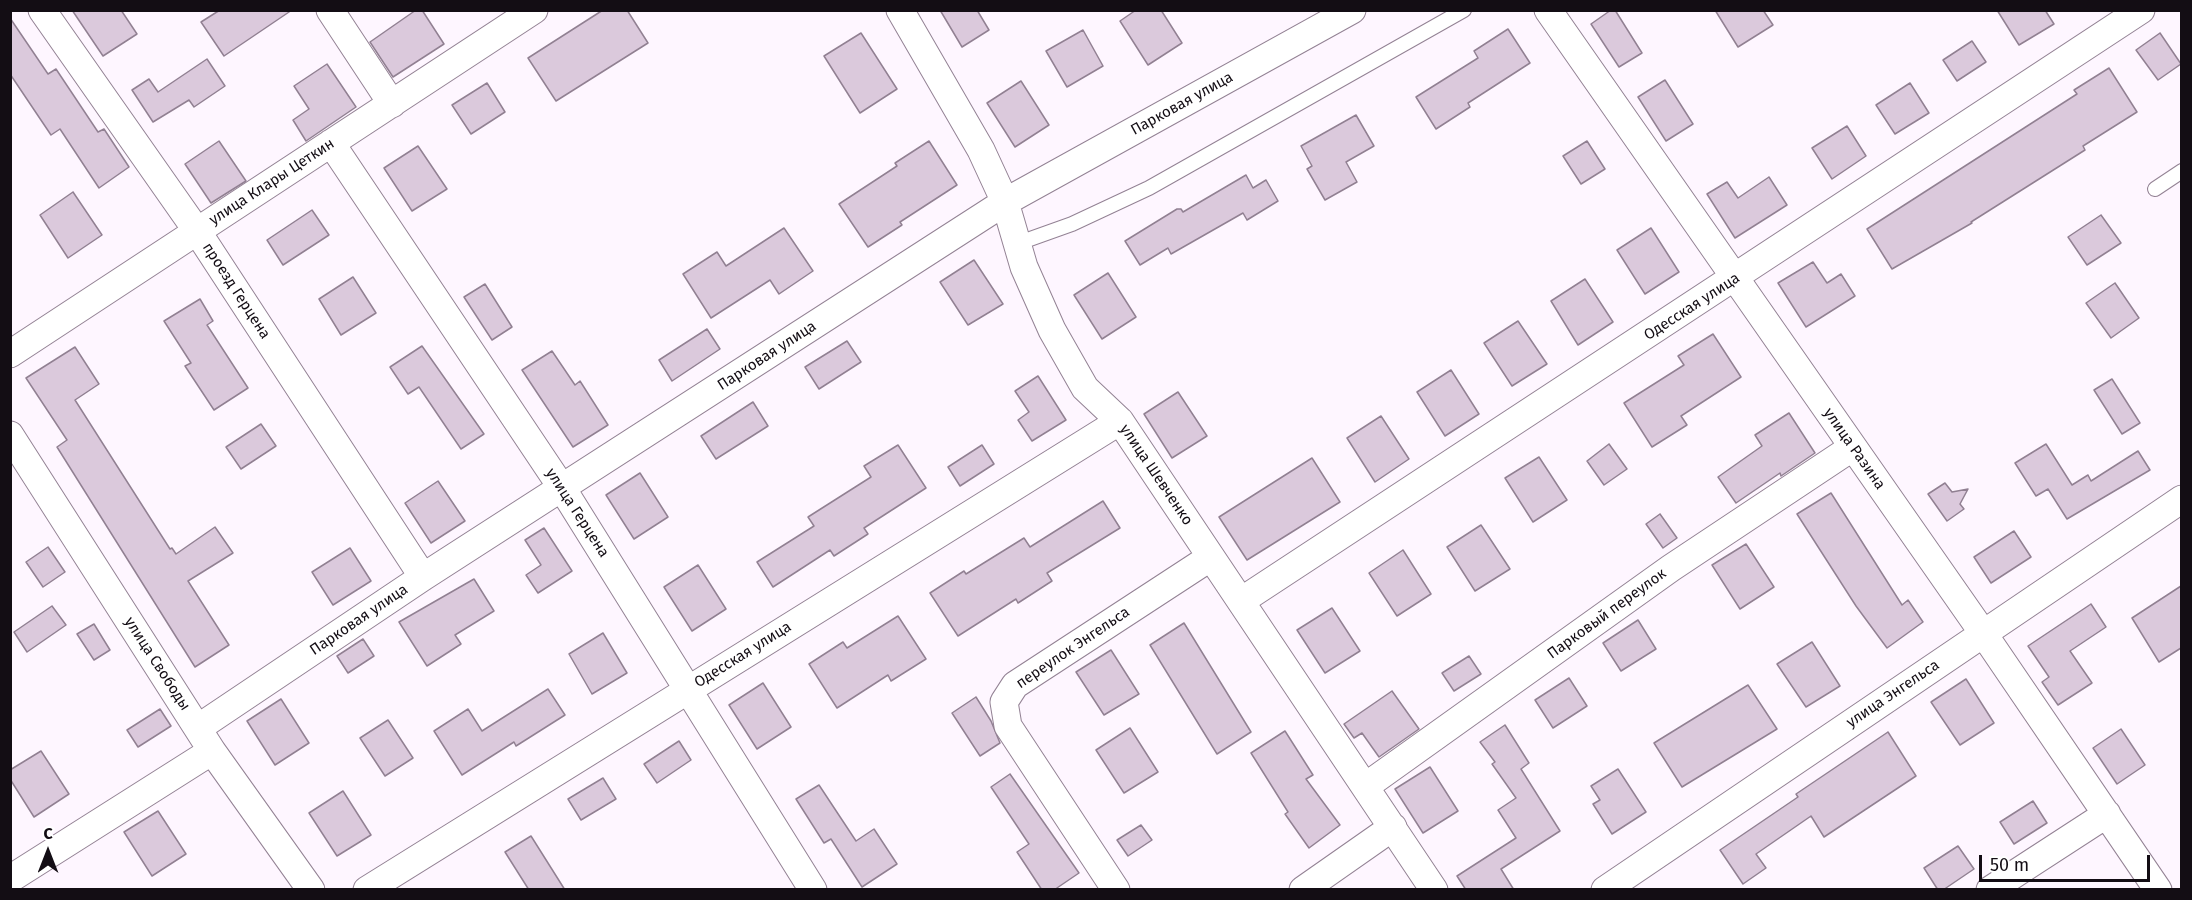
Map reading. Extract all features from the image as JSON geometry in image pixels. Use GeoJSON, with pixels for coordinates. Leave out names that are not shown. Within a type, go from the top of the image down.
{"type":"FeatureCollection","features":[{"type":"Feature","properties":{"kind":"street","name":"проезд Герцена"},"geometry":{"type":"LineString","coordinates":[[42,10],[197,231],[423,577]]}},
{"type":"Feature","properties":{"kind":"street","name":"улица Клары Цеткин"},"geometry":{"type":"LineString","coordinates":[[10,354],[534,10]]}},
{"type":"Feature","properties":{"kind":"street","name":"улица Шевченко"},"geometry":{"type":"LineString","coordinates":[[900,10],[981,150],[1005,202],[1016,244],[1052,330],[1085,388],[1120,421],[1434,890]]}},
{"type":"Feature","properties":{"kind":"street","name":"Парковая улица"},"geometry":{"type":"LineString","coordinates":[[198,728],[423,577],[1005,202],[1352,10]]}},
{"type":"Feature","properties":{"kind":"street","name":"улица Разина"},"geometry":{"type":"LineString","coordinates":[[1548,10],[1983,633],[2158,890]]}},
{"type":"Feature","properties":{"kind":"street","name":"Одесская улица"},"geometry":{"type":"LineString","coordinates":[[1241,602],[1736,279],[2141,10]]}},
{"type":"Feature","properties":{"kind":"street"},"geometry":{"type":"LineString","coordinates":[[332,11],[392,104]]}},
{"type":"Feature","properties":{"kind":"street","name":"улица Герцена"},"geometry":{"type":"LineString","coordinates":[[331,143],[562,488],[813,890]]}},
{"type":"Feature","properties":{"kind":"street","name":"Одесская улица"},"geometry":{"type":"LineString","coordinates":[[367,890],[1120,421]]}},
{"type":"Feature","properties":{"kind":"street","name":"улица Свободы"},"geometry":{"type":"LineString","coordinates":[[10,435],[212,751],[311,890]]}},
{"type":"Feature","properties":{"kind":"street","name":"Парковый переулок"},"geometry":{"type":"LineString","coordinates":[[1366,786],[1671,568],[1853,447]]}},
{"type":"Feature","properties":{"kind":"street","name":"улица Энгельса"},"geometry":{"type":"LineString","coordinates":[[1605,890],[2181,499]]}},
{"type":"Feature","properties":{"kind":"street","name":"переулок Энгельса"},"geometry":{"type":"LineString","coordinates":[[1116,890],[1008,726],[1004,702],[1015,685],[1211,556]]}},
{"type":"Feature","properties":{"kind":"street"},"geometry":{"type":"LineString","coordinates":[[10,879],[212,751]]}},
{"type":"Feature","properties":{"kind":"street"},"geometry":{"type":"LineString","coordinates":[[1990,890],[2107,814]]}},
{"type":"Feature","properties":{"kind":"street"},"geometry":{"type":"LineString","coordinates":[[1303,890],[1393,827]]}},
{"type":"Feature","properties":{"kind":"lane"},"geometry":{"type":"LineString","coordinates":[[1016,244],[1071,224],[1149,188],[1464,10]]}},
{"type":"Feature","properties":{"kind":"lane"},"geometry":{"type":"LineString","coordinates":[[2155,189],[2181,171]]}},
{"type":"Feature","properties":{"kind":"building"},"geometry":{"type":"Polygon","coordinates":[[[72,10],[121,10],[137,34],[103,56],[72,10]]]}},
{"type":"Feature","properties":{"kind":"building"},"geometry":{"type":"Polygon","coordinates":[[[220,10],[292,10],[224,56],[201,22],[220,10]]]}},
{"type":"Feature","properties":{"kind":"building"},"geometry":{"type":"Polygon","coordinates":[[[416,10],[422,10],[444,44],[393,77],[370,42],[416,10]]]}},
{"type":"Feature","properties":{"kind":"building"},"geometry":{"type":"Polygon","coordinates":[[[603,10],[627,10],[648,43],[556,101],[528,58],[603,10]]]}},
{"type":"Feature","properties":{"kind":"building"},"geometry":{"type":"Polygon","coordinates":[[[940,10],[977,10],[989,30],[962,47],[940,10]]]}},
{"type":"Feature","properties":{"kind":"building"},"geometry":{"type":"Polygon","coordinates":[[[1136,10],[1161,10],[1182,43],[1148,65],[1120,21],[1136,10]]]}},
{"type":"Feature","properties":{"kind":"building"},"geometry":{"type":"Polygon","coordinates":[[[1611,10],[1615,10],[1642,53],[1619,67],[1591,24],[1611,10]]]}},
{"type":"Feature","properties":{"kind":"building"},"geometry":{"type":"Polygon","coordinates":[[[1715,10],[1763,10],[1773,25],[1738,47],[1715,10]]]}},
{"type":"Feature","properties":{"kind":"building"},"geometry":{"type":"Polygon","coordinates":[[[1997,10],[2045,10],[2054,24],[2019,45],[1997,10]]]}},
{"type":"Feature","properties":{"kind":"building"},"geometry":{"type":"Polygon","coordinates":[[[10,18],[48,74],[56,69],[98,132],[104,129],[129,167],[99,188],[60,129],[51,135],[10,74],[10,18]]]}},
{"type":"Feature","properties":{"kind":"building"},"geometry":{"type":"Polygon","coordinates":[[[1508,29],[1530,63],[1468,103],[1470,107],[1436,129],[1416,97],[1478,58],[1474,51],[1508,29]]]}},
{"type":"Feature","properties":{"kind":"building"},"geometry":{"type":"Polygon","coordinates":[[[1083,30],[1103,66],[1067,87],[1046,51],[1083,30]]]}},
{"type":"Feature","properties":{"kind":"building"},"geometry":{"type":"Polygon","coordinates":[[[861,33],[897,89],[860,113],[824,56],[861,33]]]}},
{"type":"Feature","properties":{"kind":"building"},"geometry":{"type":"Polygon","coordinates":[[[2160,33],[2181,64],[2158,80],[2136,50],[2160,33]]]}},
{"type":"Feature","properties":{"kind":"building"},"geometry":{"type":"Polygon","coordinates":[[[1972,41],[1986,62],[1957,81],[1943,60],[1972,41]]]}},
{"type":"Feature","properties":{"kind":"building"},"geometry":{"type":"Polygon","coordinates":[[[207,59],[225,86],[194,107],[189,100],[153,122],[132,90],[149,79],[158,92],[207,59]]]}},
{"type":"Feature","properties":{"kind":"building"},"geometry":{"type":"Polygon","coordinates":[[[327,64],[356,107],[306,141],[293,120],[309,109],[294,86],[327,64]]]}},
{"type":"Feature","properties":{"kind":"building"},"geometry":{"type":"Polygon","coordinates":[[[2109,68],[2137,112],[2083,146],[2085,150],[1972,223],[1892,269],[1867,229],[2077,94],[2074,90],[2109,68]]]}},
{"type":"Feature","properties":{"kind":"building"},"geometry":{"type":"Polygon","coordinates":[[[1665,80],[1693,124],[1666,141],[1638,97],[1665,80]]]}},
{"type":"Feature","properties":{"kind":"building"},"geometry":{"type":"Polygon","coordinates":[[[1021,81],[1049,125],[1015,147],[987,103],[1021,81]]]}},
{"type":"Feature","properties":{"kind":"building"},"geometry":{"type":"Polygon","coordinates":[[[487,83],[505,112],[471,134],[452,105],[487,83]]]}},
{"type":"Feature","properties":{"kind":"building"},"geometry":{"type":"Polygon","coordinates":[[[1910,83],[1929,113],[1895,134],[1876,105],[1910,83]]]}},
{"type":"Feature","properties":{"kind":"building"},"geometry":{"type":"Polygon","coordinates":[[[1356,115],[1374,146],[1346,162],[1357,182],[1325,200],[1307,169],[1312,166],[1301,146],[1356,115]]]}},
{"type":"Feature","properties":{"kind":"building"},"geometry":{"type":"Polygon","coordinates":[[[1847,126],[1866,156],[1832,179],[1812,148],[1847,126]]]}},
{"type":"Feature","properties":{"kind":"building"},"geometry":{"type":"Polygon","coordinates":[[[219,141],[246,181],[211,203],[185,164],[219,141]]]}},
{"type":"Feature","properties":{"kind":"building"},"geometry":{"type":"Polygon","coordinates":[[[929,141],[957,185],[900,222],[902,225],[868,247],[839,204],[897,166],[895,163],[929,141]]]}},
{"type":"Feature","properties":{"kind":"building"},"geometry":{"type":"Polygon","coordinates":[[[1587,141],[1605,169],[1581,184],[1563,156],[1587,141]]]}},
{"type":"Feature","properties":{"kind":"building"},"geometry":{"type":"Polygon","coordinates":[[[418,146],[447,189],[412,211],[384,168],[418,146]]]}},
{"type":"Feature","properties":{"kind":"building"},"geometry":{"type":"Polygon","coordinates":[[[1246,175],[1253,188],[1266,180],[1278,201],[1247,220],[1243,213],[1171,254],[1168,248],[1140,265],[1125,241],[1177,209],[1183,212],[1246,175]]]}},
{"type":"Feature","properties":{"kind":"building"},"geometry":{"type":"Polygon","coordinates":[[[1769,177],[1787,205],[1735,238],[1707,194],[1727,182],[1738,198],[1769,177]]]}},
{"type":"Feature","properties":{"kind":"building"},"geometry":{"type":"Polygon","coordinates":[[[73,192],[102,235],[68,258],[40,215],[73,192]]]}},
{"type":"Feature","properties":{"kind":"building"},"geometry":{"type":"Polygon","coordinates":[[[312,210],[329,235],[283,265],[267,240],[312,210]]]}},
{"type":"Feature","properties":{"kind":"building"},"geometry":{"type":"Polygon","coordinates":[[[2101,215],[2121,243],[2087,265],[2068,237],[2101,215]]]}},
{"type":"Feature","properties":{"kind":"building"},"geometry":{"type":"Polygon","coordinates":[[[784,228],[813,271],[779,294],[770,280],[711,318],[683,274],[717,252],[726,266],[784,228]]]}},
{"type":"Feature","properties":{"kind":"building"},"geometry":{"type":"Polygon","coordinates":[[[1651,228],[1679,272],[1645,294],[1617,250],[1651,228]]]}},
{"type":"Feature","properties":{"kind":"building"},"geometry":{"type":"Polygon","coordinates":[[[974,260],[1003,304],[968,325],[940,282],[974,260]]]}},
{"type":"Feature","properties":{"kind":"building"},"geometry":{"type":"Polygon","coordinates":[[[1813,262],[1827,283],[1841,274],[1855,296],[1806,327],[1778,283],[1813,262]]]}},
{"type":"Feature","properties":{"kind":"building"},"geometry":{"type":"Polygon","coordinates":[[[1108,273],[1136,317],[1102,339],[1074,295],[1108,273]]]}},
{"type":"Feature","properties":{"kind":"building"},"geometry":{"type":"Polygon","coordinates":[[[353,277],[376,313],[341,335],[319,299],[353,277]]]}},
{"type":"Feature","properties":{"kind":"building"},"geometry":{"type":"Polygon","coordinates":[[[1585,279],[1613,322],[1578,345],[1551,301],[1585,279]]]}},
{"type":"Feature","properties":{"kind":"building"},"geometry":{"type":"Polygon","coordinates":[[[2115,283],[2139,318],[2111,338],[2086,303],[2115,283]]]}},
{"type":"Feature","properties":{"kind":"building"},"geometry":{"type":"Polygon","coordinates":[[[485,284],[512,327],[492,340],[464,297],[485,284]]]}},
{"type":"Feature","properties":{"kind":"building"},"geometry":{"type":"Polygon","coordinates":[[[200,299],[213,321],[207,325],[248,388],[214,410],[185,366],[191,363],[164,321],[200,299]]]}},
{"type":"Feature","properties":{"kind":"building"},"geometry":{"type":"Polygon","coordinates":[[[1518,321],[1547,364],[1512,386],[1484,343],[1518,321]]]}},
{"type":"Feature","properties":{"kind":"building"},"geometry":{"type":"Polygon","coordinates":[[[707,329],[720,349],[672,381],[659,360],[707,329]]]}},
{"type":"Feature","properties":{"kind":"building"},"geometry":{"type":"Polygon","coordinates":[[[1713,334],[1741,377],[1681,416],[1687,425],[1652,447],[1624,403],[1684,365],[1678,356],[1713,334]]]}},
{"type":"Feature","properties":{"kind":"building"},"geometry":{"type":"Polygon","coordinates":[[[847,341],[861,362],[819,389],[805,367],[847,341]]]}},
{"type":"Feature","properties":{"kind":"building"},"geometry":{"type":"Polygon","coordinates":[[[422,346],[484,434],[461,449],[419,387],[408,394],[390,367],[422,346]]]}},
{"type":"Feature","properties":{"kind":"building"},"geometry":{"type":"Polygon","coordinates":[[[75,347],[99,384],[75,400],[170,549],[172,548],[176,554],[215,527],[233,553],[188,581],[229,645],[195,667],[57,447],[67,440],[26,378],[75,347]]]}},
{"type":"Feature","properties":{"kind":"building"},"geometry":{"type":"Polygon","coordinates":[[[552,351],[575,385],[580,381],[608,425],[573,447],[522,370],[552,351]]]}},
{"type":"Feature","properties":{"kind":"building"},"geometry":{"type":"Polygon","coordinates":[[[1451,370],[1479,414],[1445,436],[1417,392],[1451,370]]]}},
{"type":"Feature","properties":{"kind":"building"},"geometry":{"type":"Polygon","coordinates":[[[1038,376],[1066,420],[1032,441],[1018,420],[1029,412],[1015,391],[1038,376]]]}},
{"type":"Feature","properties":{"kind":"building"},"geometry":{"type":"Polygon","coordinates":[[[2112,379],[2140,423],[2122,434],[2094,390],[2112,379]]]}},
{"type":"Feature","properties":{"kind":"building"},"geometry":{"type":"Polygon","coordinates":[[[1178,392],[1207,436],[1172,458],[1144,414],[1178,392]]]}},
{"type":"Feature","properties":{"kind":"building"},"geometry":{"type":"Polygon","coordinates":[[[753,402],[768,426],[716,459],[701,436],[753,402]]]}},
{"type":"Feature","properties":{"kind":"building"},"geometry":{"type":"Polygon","coordinates":[[[1789,413],[1815,453],[1781,476],[1780,473],[1736,503],[1718,477],[1762,446],[1755,435],[1789,413]]]}},
{"type":"Feature","properties":{"kind":"building"},"geometry":{"type":"Polygon","coordinates":[[[1381,416],[1409,459],[1375,482],[1347,438],[1381,416]]]}},
{"type":"Feature","properties":{"kind":"building"},"geometry":{"type":"Polygon","coordinates":[[[261,424],[276,446],[241,469],[226,447],[261,424]]]}},
{"type":"Feature","properties":{"kind":"building"},"geometry":{"type":"Polygon","coordinates":[[[1609,444],[1627,469],[1604,485],[1587,461],[1609,444]]]}},
{"type":"Feature","properties":{"kind":"building"},"geometry":{"type":"Polygon","coordinates":[[[2046,444],[2072,485],[2088,475],[2091,481],[2138,451],[2150,470],[2067,519],[2048,489],[2036,496],[2015,463],[2046,444]]]}},
{"type":"Feature","properties":{"kind":"building"},"geometry":{"type":"Polygon","coordinates":[[[898,445],[926,488],[864,528],[868,534],[834,556],[830,550],[773,587],[757,562],[814,526],[808,517],[871,477],[864,466],[898,445]]]}},
{"type":"Feature","properties":{"kind":"building"},"geometry":{"type":"Polygon","coordinates":[[[982,445],[994,464],[960,486],[948,467],[982,445]]]}},
{"type":"Feature","properties":{"kind":"building"},"geometry":{"type":"Polygon","coordinates":[[[1539,457],[1567,500],[1533,522],[1505,478],[1539,457]]]}},
{"type":"Feature","properties":{"kind":"building"},"geometry":{"type":"Polygon","coordinates":[[[1312,458],[1340,502],[1247,560],[1219,517],[1312,458]]]}},
{"type":"Feature","properties":{"kind":"building"},"geometry":{"type":"Polygon","coordinates":[[[640,473],[668,517],[634,539],[606,495],[640,473]]]}},
{"type":"Feature","properties":{"kind":"building"},"geometry":{"type":"Polygon","coordinates":[[[438,481],[465,521],[431,543],[405,503],[438,481]]]}},
{"type":"Feature","properties":{"kind":"building"},"geometry":{"type":"Polygon","coordinates":[[[1945,483],[1952,492],[1968,489],[1960,504],[1964,509],[1947,521],[1928,494],[1945,483]]]}},
{"type":"Feature","properties":{"kind":"building"},"geometry":{"type":"Polygon","coordinates":[[[1831,493],[1902,605],[1908,600],[1923,622],[1887,648],[1856,606],[1797,514],[1831,493]]]}},
{"type":"Feature","properties":{"kind":"building"},"geometry":{"type":"Polygon","coordinates":[[[1103,501],[1120,528],[1047,573],[1052,581],[1018,603],[1016,599],[958,636],[930,593],[964,571],[966,574],[1024,538],[1030,547],[1103,501]]]}},
{"type":"Feature","properties":{"kind":"building"},"geometry":{"type":"Polygon","coordinates":[[[1660,514],[1677,538],[1663,548],[1646,524],[1660,514]]]}},
{"type":"Feature","properties":{"kind":"building"},"geometry":{"type":"Polygon","coordinates":[[[1481,525],[1510,569],[1475,591],[1447,547],[1481,525]]]}},
{"type":"Feature","properties":{"kind":"building"},"geometry":{"type":"Polygon","coordinates":[[[544,528],[572,571],[538,593],[526,575],[541,565],[525,540],[544,528]]]}},
{"type":"Feature","properties":{"kind":"building"},"geometry":{"type":"Polygon","coordinates":[[[2014,531],[2031,557],[1991,583],[1974,557],[2014,531]]]}},
{"type":"Feature","properties":{"kind":"building"},"geometry":{"type":"Polygon","coordinates":[[[1746,544],[1774,587],[1740,609],[1712,565],[1746,544]]]}},
{"type":"Feature","properties":{"kind":"building"},"geometry":{"type":"Polygon","coordinates":[[[48,547],[65,572],[43,587],[26,562],[48,547]]]}},
{"type":"Feature","properties":{"kind":"building"},"geometry":{"type":"Polygon","coordinates":[[[350,548],[371,581],[333,605],[312,572],[350,548]]]}},
{"type":"Feature","properties":{"kind":"building"},"geometry":{"type":"Polygon","coordinates":[[[1403,550],[1431,594],[1397,616],[1369,573],[1403,550]]]}},
{"type":"Feature","properties":{"kind":"building"},"geometry":{"type":"Polygon","coordinates":[[[698,565],[726,609],[692,631],[664,587],[698,565]]]}},
{"type":"Feature","properties":{"kind":"building"},"geometry":{"type":"Polygon","coordinates":[[[474,579],[494,611],[455,635],[461,644],[427,666],[399,622],[474,579]]]}},
{"type":"Feature","properties":{"kind":"building"},"geometry":{"type":"Polygon","coordinates":[[[2181,586],[2181,648],[2159,662],[2132,618],[2181,586]]]}},
{"type":"Feature","properties":{"kind":"building"},"geometry":{"type":"Polygon","coordinates":[[[2091,604],[2106,627],[2070,651],[2092,683],[2058,705],[2042,682],[2049,677],[2028,646],[2091,604]]]}},
{"type":"Feature","properties":{"kind":"building"},"geometry":{"type":"Polygon","coordinates":[[[52,606],[66,625],[27,652],[14,632],[52,606]]]}},
{"type":"Feature","properties":{"kind":"building"},"geometry":{"type":"Polygon","coordinates":[[[1332,608],[1360,651],[1325,673],[1297,630],[1332,608]]]}},
{"type":"Feature","properties":{"kind":"building"},"geometry":{"type":"Polygon","coordinates":[[[898,616],[926,659],[891,681],[888,675],[837,708],[809,664],[843,642],[847,648],[898,616]]]}},
{"type":"Feature","properties":{"kind":"building"},"geometry":{"type":"Polygon","coordinates":[[[1638,620],[1656,649],[1621,671],[1603,643],[1638,620]]]}},
{"type":"Feature","properties":{"kind":"building"},"geometry":{"type":"Polygon","coordinates":[[[1184,623],[1251,732],[1217,754],[1150,645],[1184,623]]]}},
{"type":"Feature","properties":{"kind":"building"},"geometry":{"type":"Polygon","coordinates":[[[94,624],[110,650],[94,660],[77,634],[94,624]]]}},
{"type":"Feature","properties":{"kind":"building"},"geometry":{"type":"Polygon","coordinates":[[[603,633],[627,673],[592,694],[569,654],[603,633]]]}},
{"type":"Feature","properties":{"kind":"building"},"geometry":{"type":"Polygon","coordinates":[[[363,639],[374,656],[348,673],[337,656],[363,639]]]}},
{"type":"Feature","properties":{"kind":"building"},"geometry":{"type":"Polygon","coordinates":[[[1812,642],[1840,686],[1806,707],[1777,664],[1812,642]]]}},
{"type":"Feature","properties":{"kind":"building"},"geometry":{"type":"Polygon","coordinates":[[[1111,650],[1139,694],[1104,715],[1076,672],[1111,650]]]}},
{"type":"Feature","properties":{"kind":"building"},"geometry":{"type":"Polygon","coordinates":[[[1469,656],[1481,674],[1454,691],[1442,673],[1469,656]]]}},
{"type":"Feature","properties":{"kind":"building"},"geometry":{"type":"Polygon","coordinates":[[[1569,678],[1587,706],[1553,728],[1535,700],[1569,678]]]}},
{"type":"Feature","properties":{"kind":"building"},"geometry":{"type":"Polygon","coordinates":[[[1966,679],[1994,723],[1960,745],[1931,702],[1966,679]]]}},
{"type":"Feature","properties":{"kind":"building"},"geometry":{"type":"Polygon","coordinates":[[[763,683],[791,727],[757,749],[729,705],[763,683]]]}},
{"type":"Feature","properties":{"kind":"building"},"geometry":{"type":"Polygon","coordinates":[[[1748,685],[1777,729],[1682,787],[1654,743],[1748,685]]]}},
{"type":"Feature","properties":{"kind":"building"},"geometry":{"type":"Polygon","coordinates":[[[548,689],[565,715],[516,746],[514,742],[462,775],[434,731],[468,709],[482,731],[548,689]]]}},
{"type":"Feature","properties":{"kind":"building"},"geometry":{"type":"Polygon","coordinates":[[[1392,691],[1419,729],[1379,757],[1362,733],[1354,738],[1344,724],[1392,691]]]}},
{"type":"Feature","properties":{"kind":"building"},"geometry":{"type":"Polygon","coordinates":[[[976,697],[991,721],[1000,743],[980,756],[952,713],[976,697]]]}},
{"type":"Feature","properties":{"kind":"building"},"geometry":{"type":"Polygon","coordinates":[[[281,699],[309,743],[275,765],[247,721],[281,699]]]}},
{"type":"Feature","properties":{"kind":"building"},"geometry":{"type":"Polygon","coordinates":[[[160,709],[171,726],[138,747],[127,730],[160,709]]]}},
{"type":"Feature","properties":{"kind":"building"},"geometry":{"type":"Polygon","coordinates":[[[388,720],[413,758],[385,776],[360,738],[388,720]]]}},
{"type":"Feature","properties":{"kind":"building"},"geometry":{"type":"Polygon","coordinates":[[[1505,725],[1529,763],[1521,769],[1560,831],[1501,869],[1514,890],[1466,890],[1457,876],[1516,838],[1498,810],[1516,798],[1492,764],[1495,762],[1480,742],[1505,725]]]}},
{"type":"Feature","properties":{"kind":"building"},"geometry":{"type":"Polygon","coordinates":[[[1130,728],[1158,772],[1124,793],[1096,750],[1130,728]]]}},
{"type":"Feature","properties":{"kind":"building"},"geometry":{"type":"Polygon","coordinates":[[[2121,729],[2145,765],[2117,784],[2093,748],[2121,729]]]}},
{"type":"Feature","properties":{"kind":"building"},"geometry":{"type":"Polygon","coordinates":[[[1285,731],[1313,775],[1306,779],[1340,825],[1309,848],[1285,814],[1288,812],[1251,753],[1285,731]]]}},
{"type":"Feature","properties":{"kind":"building"},"geometry":{"type":"Polygon","coordinates":[[[1888,732],[1916,776],[1824,837],[1811,816],[1756,854],[1766,868],[1743,884],[1720,850],[1798,797],[1796,794],[1888,732]]]}},
{"type":"Feature","properties":{"kind":"building"},"geometry":{"type":"Polygon","coordinates":[[[679,741],[691,760],[657,783],[644,764],[679,741]]]}},
{"type":"Feature","properties":{"kind":"building"},"geometry":{"type":"Polygon","coordinates":[[[41,751],[69,794],[34,817],[10,779],[10,770],[41,751]]]}},
{"type":"Feature","properties":{"kind":"building"},"geometry":{"type":"Polygon","coordinates":[[[1430,767],[1458,811],[1423,833],[1395,789],[1430,767]]]}},
{"type":"Feature","properties":{"kind":"building"},"geometry":{"type":"Polygon","coordinates":[[[1618,769],[1646,812],[1612,834],[1593,804],[1600,800],[1591,786],[1618,769]]]}},
{"type":"Feature","properties":{"kind":"building"},"geometry":{"type":"Polygon","coordinates":[[[1010,774],[1079,873],[1054,890],[1042,890],[1017,852],[1029,844],[991,787],[1010,774]]]}},
{"type":"Feature","properties":{"kind":"building"},"geometry":{"type":"Polygon","coordinates":[[[603,778],[616,799],[581,820],[568,799],[603,778]]]}},
{"type":"Feature","properties":{"kind":"building"},"geometry":{"type":"Polygon","coordinates":[[[819,785],[856,841],[874,829],[897,864],[862,887],[831,839],[824,843],[796,799],[819,785]]]}},
{"type":"Feature","properties":{"kind":"building"},"geometry":{"type":"Polygon","coordinates":[[[343,791],[371,835],[337,856],[309,813],[343,791]]]}},
{"type":"Feature","properties":{"kind":"building"},"geometry":{"type":"Polygon","coordinates":[[[2033,801],[2047,823],[2014,844],[2000,822],[2033,801]]]}},
{"type":"Feature","properties":{"kind":"building"},"geometry":{"type":"Polygon","coordinates":[[[158,811],[186,854],[152,876],[124,832],[158,811]]]}},
{"type":"Feature","properties":{"kind":"building"},"geometry":{"type":"Polygon","coordinates":[[[1141,825],[1152,840],[1128,856],[1117,840],[1141,825]]]}},
{"type":"Feature","properties":{"kind":"building"},"geometry":{"type":"Polygon","coordinates":[[[531,836],[565,890],[529,890],[505,852],[531,836]]]}},
{"type":"Feature","properties":{"kind":"building"},"geometry":{"type":"Polygon","coordinates":[[[1958,846],[1974,869],[1943,890],[1938,890],[1924,868],[1958,846]]]}}]}
